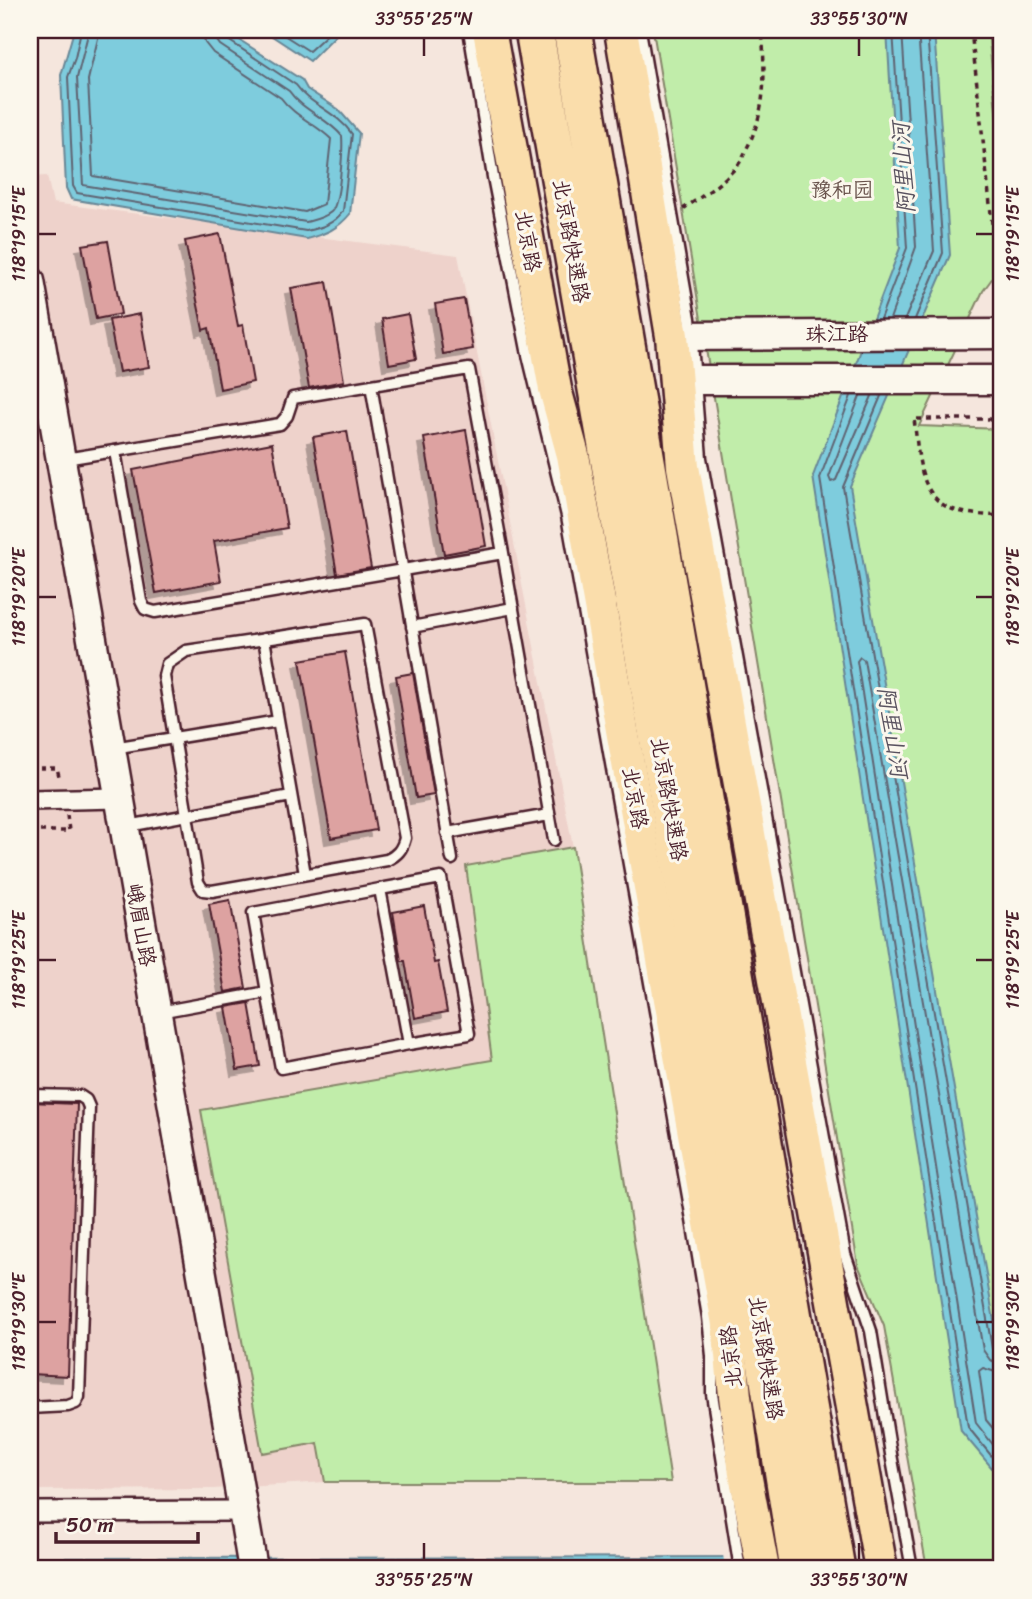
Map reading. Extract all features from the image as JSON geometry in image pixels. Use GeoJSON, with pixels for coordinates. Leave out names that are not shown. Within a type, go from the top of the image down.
{"type":"FeatureCollection","features":[{"type":"Feature","properties":{"kind":"highway"},"geometry":{"type":"LineString","coordinates":[[514,30],[570,310],[601,414]]}},
{"type":"Feature","properties":{"kind":"highway","name":"北京路快速路"},"geometry":{"type":"LineString","coordinates":[[534,30],[601,414],[768,1259],[836,1569]]}},
{"type":"Feature","properties":{"kind":"highway","name":"北京路快速路"},"geometry":{"type":"LineString","coordinates":[[572,30],[651,494],[768,1259],[799,1569]]}},
{"type":"Feature","properties":{"kind":"highway"},"geometry":{"type":"LineString","coordinates":[[593,30],[645,326],[651,494]]}},
{"type":"Feature","properties":{"kind":"main road","name":"北京路"},"geometry":{"type":"LineString","coordinates":[[489,30],[555,388],[573,455],[728,1324],[745,1473],[750,1560]]}},
{"type":"Feature","properties":{"kind":"main road"},"geometry":{"type":"LineString","coordinates":[[621,30],[682,336],[685,380],[683,467],[879,1557]]}},
{"type":"Feature","properties":{"kind":"street","name":"峨眉山路"},"geometry":{"type":"LineString","coordinates":[[30,281],[253,1569]]}},
{"type":"Feature","properties":{"kind":"street","name":"珠江路"},"geometry":{"type":"LineString","coordinates":[[682,336],[957,334],[1001,325]]}},
{"type":"Feature","properties":{"kind":"street"},"geometry":{"type":"LineString","coordinates":[[685,380],[1002,380]]}},
{"type":"Feature","properties":{"kind":"street"},"geometry":{"type":"LineString","coordinates":[[30,800],[119,799]]}},
{"type":"Feature","properties":{"kind":"street"},"geometry":{"type":"LineString","coordinates":[[30,1512],[242,1511]]}},
{"type":"Feature","properties":{"kind":"lane"},"geometry":{"type":"LineString","coordinates":[[469,30],[493,177],[527,355],[567,516],[708,1317],[712,1394],[750,1560]]}},
{"type":"Feature","properties":{"kind":"lane"},"geometry":{"type":"LineString","coordinates":[[640,30],[673,217],[682,336]]}},
{"type":"Feature","properties":{"kind":"lane"},"geometry":{"type":"LineString","coordinates":[[61,460],[280,424],[287,416],[293,398],[469,369],[554,840]]}},
{"type":"Feature","properties":{"kind":"lane"},"geometry":{"type":"LineString","coordinates":[[685,380],[845,1254],[872,1331],[912,1569]]}},
{"type":"Feature","properties":{"kind":"lane"},"geometry":{"type":"LineString","coordinates":[[371,385],[452,859]]}},
{"type":"Feature","properties":{"kind":"lane"},"geometry":{"type":"LineString","coordinates":[[115,452],[141,601],[145,610],[155,612],[503,553]]}},
{"type":"Feature","properties":{"kind":"lane"},"geometry":{"type":"LineString","coordinates":[[412,627],[513,608]]}},
{"type":"Feature","properties":{"kind":"lane"},"geometry":{"type":"LineString","coordinates":[[365,624],[405,838],[403,847],[387,860],[212,891],[203,890],[198,882],[174,738],[164,676],[167,664],[186,651],[365,624]]}},
{"type":"Feature","properties":{"kind":"lane"},"geometry":{"type":"LineString","coordinates":[[264,639],[306,874]]}},
{"type":"Feature","properties":{"kind":"lane"},"geometry":{"type":"LineString","coordinates":[[110,749],[278,721]]}},
{"type":"Feature","properties":{"kind":"lane"},"geometry":{"type":"LineString","coordinates":[[124,827],[291,796]]}},
{"type":"Feature","properties":{"kind":"lane"},"geometry":{"type":"LineString","coordinates":[[447,833],[550,815]]}},
{"type":"Feature","properties":{"kind":"lane"},"geometry":{"type":"LineString","coordinates":[[441,878],[469,1034],[281,1068],[267,992],[253,913],[441,878]]}},
{"type":"Feature","properties":{"kind":"lane"},"geometry":{"type":"LineString","coordinates":[[380,889],[409,1044]]}},
{"type":"Feature","properties":{"kind":"lane"},"geometry":{"type":"LineString","coordinates":[[155,1013],[267,992]]}},
{"type":"Feature","properties":{"kind":"lane"},"geometry":{"type":"LineString","coordinates":[[30,1095],[80,1096],[86,1100],[89,1107],[79,1397],[76,1403],[68,1406],[30,1408]]}},
{"type":"Feature","properties":{"kind":"path"},"geometry":{"type":"LineString","coordinates":[[673,217],[715,186],[739,164],[754,135],[763,108],[765,69],[762,30]]}},
{"type":"Feature","properties":{"kind":"path"},"geometry":{"type":"LineString","coordinates":[[971,30],[1001,325]]}},
{"type":"Feature","properties":{"kind":"path"},"geometry":{"type":"LineString","coordinates":[[1002,419],[914,419],[922,478],[932,495],[944,506],[958,511],[1002,516]]}},
{"type":"Feature","properties":{"kind":"shaded area"},"geometry":{"type":"Polygon","coordinates":[[[47,176],[53,203],[458,255],[573,847],[671,1482],[325,1482],[213,1489],[30,1490],[30,177],[47,176]]]}},
{"type":"Feature","properties":{"kind":"green space","name":"豫和园"},"geometry":{"type":"Polygon","coordinates":[[[653,30],[988,30],[1002,172],[1002,265],[983,291],[919,426],[1002,429],[1002,1569],[927,1569],[884,1326],[858,1265],[653,30]]]}},
{"type":"Feature","properties":{"kind":"green space"},"geometry":{"type":"Polygon","coordinates":[[[573,847],[671,1482],[325,1482],[318,1443],[262,1453],[201,1110],[492,1060],[466,866],[573,847]]]}},
{"type":"Feature","properties":{"kind":"water"},"geometry":{"type":"Polygon","coordinates":[[[74,30],[224,30],[302,80],[307,89],[338,109],[359,133],[350,214],[331,230],[307,239],[71,199],[66,188],[61,75],[74,30]]]}},
{"type":"Feature","properties":{"kind":"water"},"geometry":{"type":"Polygon","coordinates":[[[263,30],[341,30],[310,61],[263,30]]]}},
{"type":"Feature","properties":{"kind":"water","name":"阿里山河"},"geometry":{"type":"Polygon","coordinates":[[[887,30],[934,30],[950,255],[850,486],[1002,1367],[1002,1480],[961,1431],[813,476],[900,248],[887,30]]]}},
{"type":"Feature","properties":{"kind":"water"},"geometry":{"type":"Polygon","coordinates":[[[818,1557],[993,1566],[1002,1569],[30,1569],[30,1558],[818,1557]]]}},
{"type":"Feature","properties":{"kind":"pier"},"geometry":{"type":"Polygon","coordinates":[[[723,1554],[818,1554],[926,1559],[928,1569],[725,1569],[723,1554]]]}},
{"type":"Feature","properties":{"kind":"building"},"geometry":{"type":"Polygon","coordinates":[[[220,234],[238,326],[243,325],[253,382],[220,389],[209,328],[203,330],[185,241],[220,234]]]}},
{"type":"Feature","properties":{"kind":"building"},"geometry":{"type":"Polygon","coordinates":[[[108,241],[121,314],[96,319],[82,245],[108,241]]]}},
{"type":"Feature","properties":{"kind":"building"},"geometry":{"type":"Polygon","coordinates":[[[327,282],[344,381],[309,388],[291,288],[327,282]]]}},
{"type":"Feature","properties":{"kind":"building"},"geometry":{"type":"Polygon","coordinates":[[[464,299],[473,349],[443,354],[435,304],[464,299]]]}},
{"type":"Feature","properties":{"kind":"building"},"geometry":{"type":"Polygon","coordinates":[[[140,314],[149,367],[119,372],[109,320],[140,314]]]}},
{"type":"Feature","properties":{"kind":"building"},"geometry":{"type":"Polygon","coordinates":[[[408,314],[416,359],[389,364],[382,319],[408,314]]]}},
{"type":"Feature","properties":{"kind":"building"},"geometry":{"type":"Polygon","coordinates":[[[466,430],[486,546],[444,554],[424,438],[466,430]]]}},
{"type":"Feature","properties":{"kind":"building"},"geometry":{"type":"Polygon","coordinates":[[[347,431],[371,568],[337,574],[313,437],[347,431]]]}},
{"type":"Feature","properties":{"kind":"building"},"geometry":{"type":"Polygon","coordinates":[[[272,443],[287,528],[214,541],[221,581],[156,593],[133,470],[272,443]]]}},
{"type":"Feature","properties":{"kind":"building"},"geometry":{"type":"Polygon","coordinates":[[[345,652],[376,830],[331,838],[300,660],[345,652]]]}},
{"type":"Feature","properties":{"kind":"building"},"geometry":{"type":"Polygon","coordinates":[[[413,673],[434,795],[416,798],[396,676],[413,673]]]}},
{"type":"Feature","properties":{"kind":"building"},"geometry":{"type":"Polygon","coordinates":[[[230,900],[246,988],[225,992],[209,904],[230,900]]]}},
{"type":"Feature","properties":{"kind":"building"},"geometry":{"type":"Polygon","coordinates":[[[424,906],[434,963],[438,962],[447,1012],[415,1018],[405,961],[401,961],[393,912],[424,906]]]}},
{"type":"Feature","properties":{"kind":"building"},"geometry":{"type":"Polygon","coordinates":[[[249,1003],[260,1066],[237,1070],[226,1007],[249,1003]]]}},
{"type":"Feature","properties":{"kind":"building"},"geometry":{"type":"Polygon","coordinates":[[[30,1102],[77,1104],[68,1376],[30,1374],[30,1102]]]}}]}
